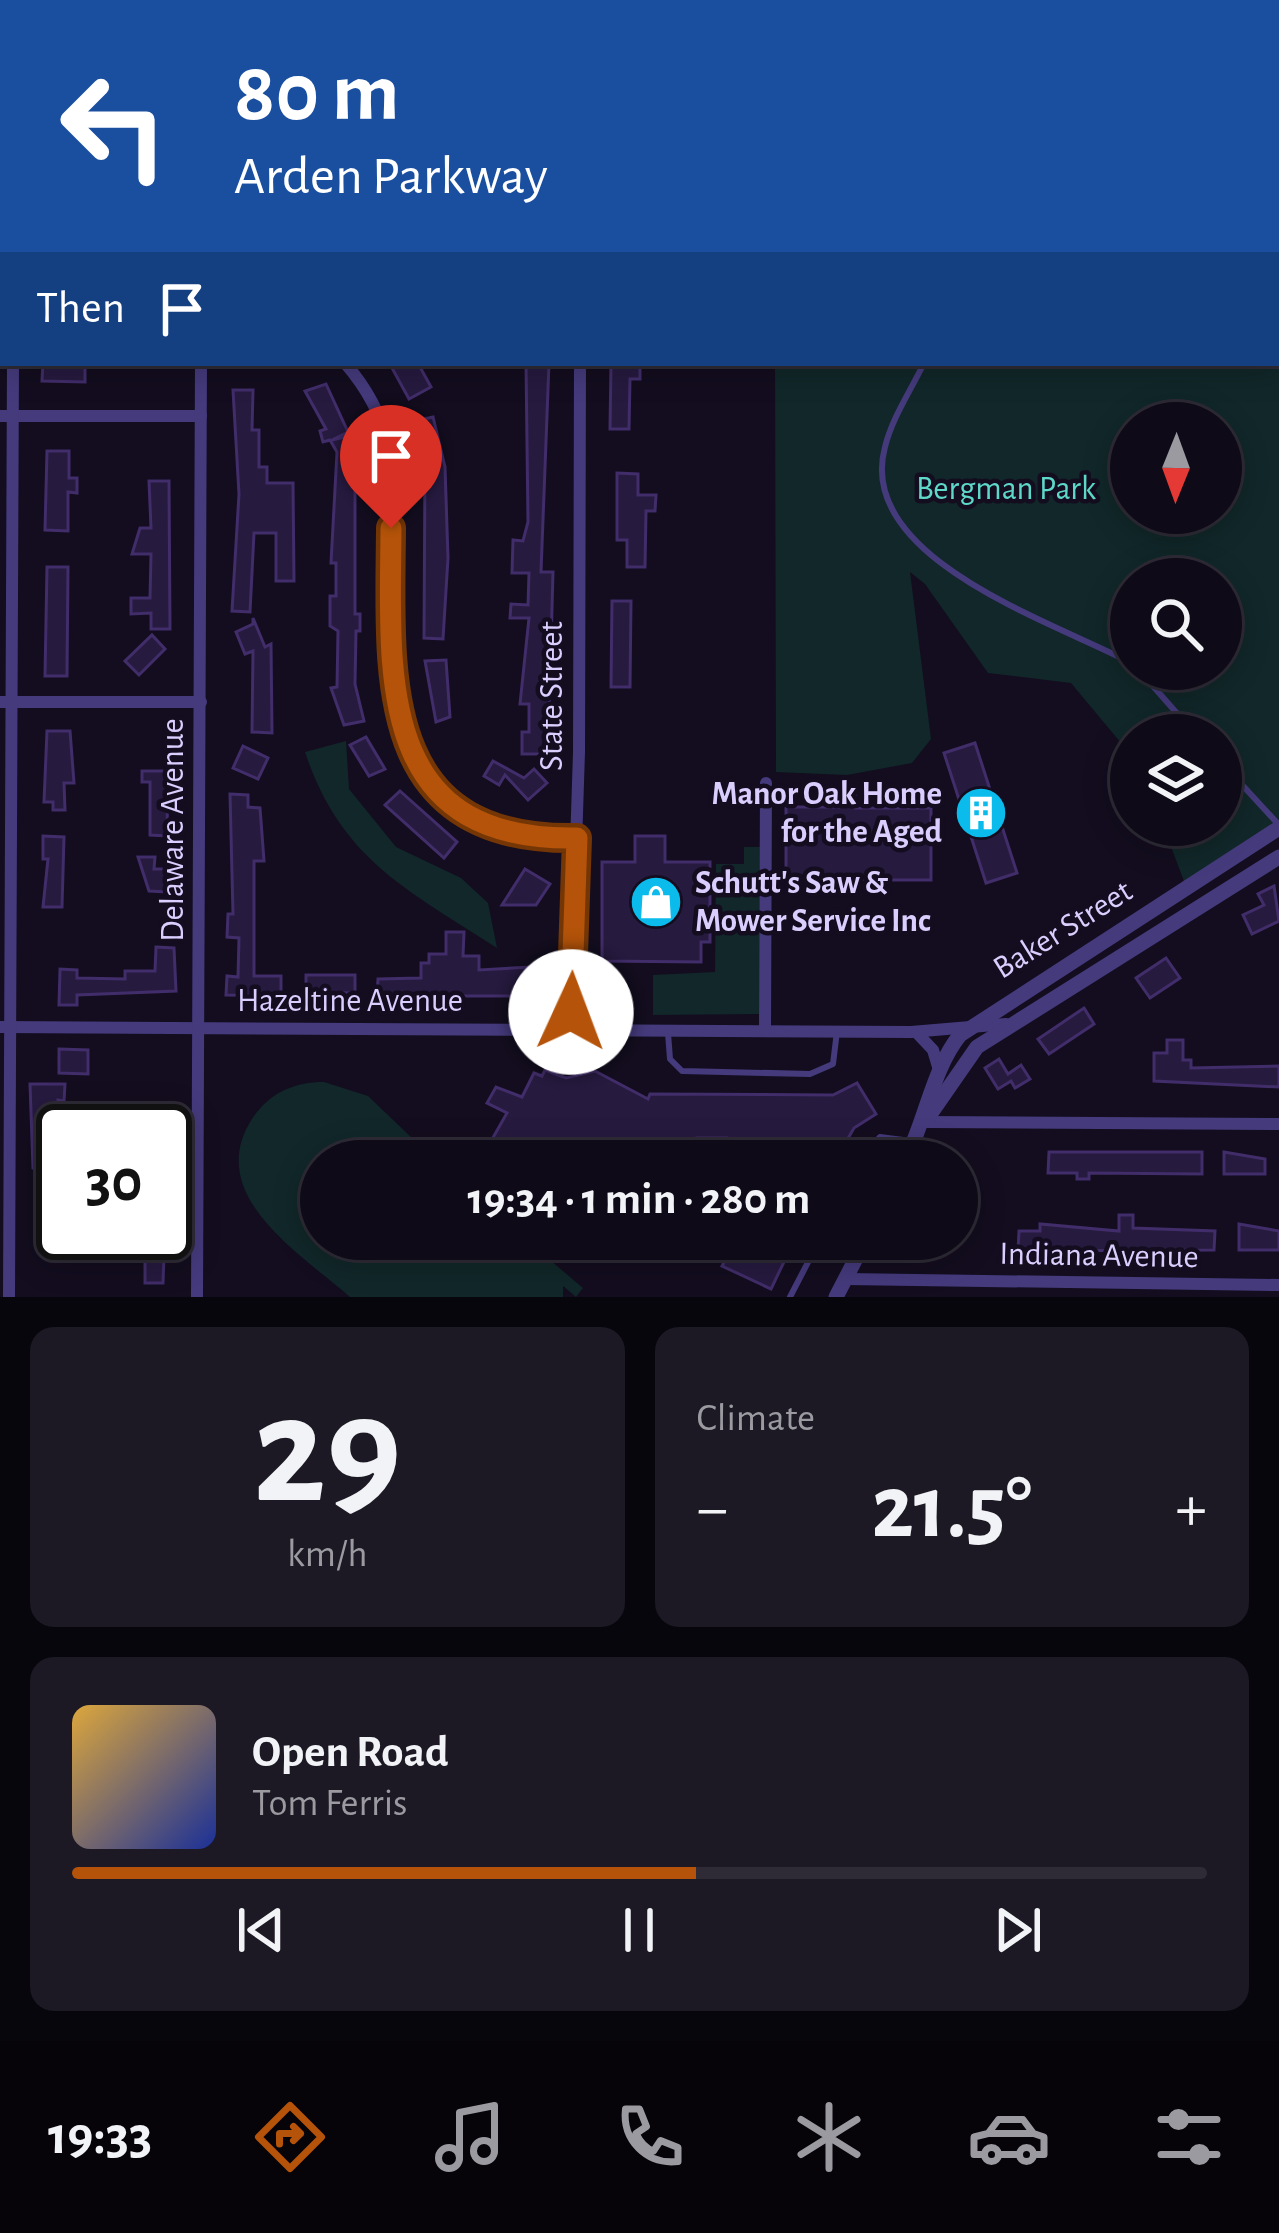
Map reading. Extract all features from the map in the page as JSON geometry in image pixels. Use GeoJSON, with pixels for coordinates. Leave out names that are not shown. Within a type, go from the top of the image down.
{"type":"FeatureCollection","features":[{"type":"Feature","properties":{"kind":"street"},"geometry":{"type":"LineString","coordinates":[[9,1297],[6,416],[13,366]]}},
{"type":"Feature","properties":{"kind":"street","name":"Delaware Avenue"},"geometry":{"type":"LineString","coordinates":[[197,1297],[201,366]]}},
{"type":"Feature","properties":{"kind":"street"},"geometry":{"type":"LineString","coordinates":[[347,366],[375,408],[388,445],[390,680],[410,749],[426,774],[464,812],[514,834],[577,838]]}},
{"type":"Feature","properties":{"kind":"street","name":"State Street"},"geometry":{"type":"LineString","coordinates":[[570,1029],[577,838],[580,366]]}},
{"type":"Feature","properties":{"kind":"street"},"geometry":{"type":"LineString","coordinates":[[6,416],[201,416]]}},
{"type":"Feature","properties":{"kind":"street"},"geometry":{"type":"LineString","coordinates":[[6,702],[200,701]]}},
{"type":"Feature","properties":{"kind":"street"},"geometry":{"type":"LineString","coordinates":[[764,1030],[766,783]]}},
{"type":"Feature","properties":{"kind":"street","name":"Baker Street"},"geometry":{"type":"LineString","coordinates":[[916,1140],[948,1050],[967,1030],[1279,826]]}},
{"type":"Feature","properties":{"kind":"street","name":"Baker Street"},"geometry":{"type":"LineString","coordinates":[[925,1122],[942,1105],[966,1058],[1279,857]]}},
{"type":"Feature","properties":{"kind":"street","name":"Hazeltine Avenue"},"geometry":{"type":"LineString","coordinates":[[6,1027],[916,1032],[967,1030],[1023,1018]]}},
{"type":"Feature","properties":{"kind":"street"},"geometry":{"type":"LineString","coordinates":[[916,1032],[933,1050],[939,1078]]}},
{"type":"Feature","properties":{"kind":"street"},"geometry":{"type":"LineString","coordinates":[[925,1122],[1279,1124]]}},
{"type":"Feature","properties":{"kind":"street"},"geometry":{"type":"LineString","coordinates":[[836,1297],[855,1260]]}},
{"type":"Feature","properties":{"kind":"street","name":"Indiana Avenue"},"geometry":{"type":"LineString","coordinates":[[845,1279],[1279,1285]]}},
{"type":"Feature","properties":{"kind":"lane"},"geometry":{"type":"LineString","coordinates":[[923,366],[884,448],[884,482],[900,516],[928,550],[977,589],[1110,652]]}},
{"type":"Feature","properties":{"kind":"lane"},"geometry":{"type":"LineString","coordinates":[[1156,690],[1177,714]]}},
{"type":"Feature","properties":{"kind":"lane"},"geometry":{"type":"LineString","coordinates":[[1242,785],[1279,826]]}},
{"type":"Feature","properties":{"kind":"lane"},"geometry":{"type":"LineString","coordinates":[[668,1030],[670,1059],[682,1071],[799,1075],[833,1064],[838,1031]]}},
{"type":"Feature","properties":{"kind":"lane"},"geometry":{"type":"LineString","coordinates":[[790,1297],[809,1260]]}},
{"type":"Feature","properties":{"kind":"green space","name":"Bergman Park"},"geometry":{"type":"Polygon","coordinates":[[[775,366],[1279,366],[1279,825],[1185,884],[1171,846],[1242,846],[1242,714],[1110,714],[1110,730],[1071,683],[988,673],[925,584],[910,572],[931,739],[912,763],[847,775],[776,772],[775,366]]]}},
{"type":"Feature","properties":{"kind":"green space"},"geometry":{"type":"Polygon","coordinates":[[[346,741],[349,789],[396,847],[461,878],[488,903],[497,948],[381,869],[338,820],[305,752],[346,741]]]}},
{"type":"Feature","properties":{"kind":"green space"},"geometry":{"type":"Polygon","coordinates":[[[744,847],[760,847],[759,1014],[653,1015],[653,975],[715,972],[716,864],[744,864],[744,847]]]}},
{"type":"Feature","properties":{"kind":"green space"},"geometry":{"type":"Polygon","coordinates":[[[324,1082],[368,1096],[414,1140],[300,1140],[300,1256],[264,1220],[249,1197],[240,1173],[240,1147],[259,1110],[274,1096],[302,1084],[324,1082]]]}},
{"type":"Feature","properties":{"kind":"green space"},"geometry":{"type":"Polygon","coordinates":[[[550,1260],[583,1288],[576,1297],[563,1286],[563,1297],[350,1297],[307,1262],[550,1260]]]}},
{"type":"Feature","properties":{"kind":"building"},"geometry":{"type":"Polygon","coordinates":[[[43,366],[85,366],[85,382],[42,381],[43,366]]]}},
{"type":"Feature","properties":{"kind":"building"},"geometry":{"type":"Polygon","coordinates":[[[526,366],[549,366],[541,572],[553,572],[548,754],[522,754],[522,732],[529,732],[529,704],[520,704],[529,618],[510,618],[511,604],[528,605],[529,573],[512,573],[513,540],[523,541],[528,522],[526,366]]]}},
{"type":"Feature","properties":{"kind":"building"},"geometry":{"type":"Polygon","coordinates":[[[611,366],[640,366],[640,379],[630,379],[629,429],[610,429],[611,366]]]}},
{"type":"Feature","properties":{"kind":"building"},"geometry":{"type":"Polygon","coordinates":[[[420,367],[431,387],[409,399],[392,368],[420,367]]]}},
{"type":"Feature","properties":{"kind":"building"},"geometry":{"type":"Polygon","coordinates":[[[326,384],[348,432],[332,440],[349,436],[355,458],[355,614],[360,614],[360,631],[356,631],[355,684],[364,721],[344,725],[331,688],[337,687],[338,631],[330,626],[330,596],[336,596],[336,563],[331,563],[337,452],[330,440],[323,442],[320,431],[326,429],[305,391],[326,384]]]}},
{"type":"Feature","properties":{"kind":"building"},"geometry":{"type":"Polygon","coordinates":[[[233,390],[253,390],[252,430],[259,430],[259,467],[267,467],[267,483],[293,483],[294,581],[276,581],[276,533],[254,533],[250,612],[232,611],[239,494],[233,390]]]}},
{"type":"Feature","properties":{"kind":"building"},"geometry":{"type":"Polygon","coordinates":[[[433,417],[445,467],[448,558],[443,639],[424,638],[425,461],[415,421],[433,417]]]}},
{"type":"Feature","properties":{"kind":"building"},"geometry":{"type":"Polygon","coordinates":[[[47,451],[69,451],[69,478],[77,478],[77,493],[68,492],[68,531],[45,530],[47,451]]]}},
{"type":"Feature","properties":{"kind":"building"},"geometry":{"type":"Polygon","coordinates":[[[617,473],[638,474],[638,495],[656,495],[655,511],[646,511],[645,567],[627,567],[627,540],[617,540],[617,473]]]}},
{"type":"Feature","properties":{"kind":"building"},"geometry":{"type":"Polygon","coordinates":[[[149,481],[169,481],[170,629],[151,629],[151,613],[131,614],[131,598],[150,598],[151,554],[132,554],[140,528],[151,528],[149,481]]]}},
{"type":"Feature","properties":{"kind":"building"},"geometry":{"type":"Polygon","coordinates":[[[47,567],[68,567],[67,676],[45,676],[47,567]]]}},
{"type":"Feature","properties":{"kind":"building"},"geometry":{"type":"Polygon","coordinates":[[[612,601],[631,601],[630,687],[611,687],[612,601]]]}},
{"type":"Feature","properties":{"kind":"building"},"geometry":{"type":"Polygon","coordinates":[[[253,618],[265,647],[271,644],[272,733],[252,732],[253,651],[245,654],[236,632],[253,624],[253,618]]]}},
{"type":"Feature","properties":{"kind":"building"},"geometry":{"type":"Polygon","coordinates":[[[152,635],[165,649],[139,675],[125,661],[152,635]]]}},
{"type":"Feature","properties":{"kind":"building"},"geometry":{"type":"Polygon","coordinates":[[[446,660],[450,717],[436,722],[425,661],[446,660]]]}},
{"type":"Feature","properties":{"kind":"building"},"geometry":{"type":"Polygon","coordinates":[[[47,731],[70,731],[74,783],[64,783],[65,810],[53,810],[53,802],[44,802],[47,731]]]}},
{"type":"Feature","properties":{"kind":"building"},"geometry":{"type":"Polygon","coordinates":[[[366,737],[385,769],[369,776],[350,745],[366,737]]]}},
{"type":"Feature","properties":{"kind":"building","name":"Manor Oak Home for the Aged"},"geometry":{"type":"Polygon","coordinates":[[[975,743],[1017,873],[986,883],[944,753],[975,743]]]}},
{"type":"Feature","properties":{"kind":"building"},"geometry":{"type":"Polygon","coordinates":[[[243,746],[268,758],[258,779],[233,768],[243,746]]]}},
{"type":"Feature","properties":{"kind":"building"},"geometry":{"type":"Polygon","coordinates":[[[493,761],[524,778],[534,769],[547,783],[528,800],[505,775],[499,785],[484,776],[493,761]]]}},
{"type":"Feature","properties":{"kind":"building"},"geometry":{"type":"Polygon","coordinates":[[[142,771],[168,771],[167,836],[150,835],[150,782],[142,782],[142,771]]]}},
{"type":"Feature","properties":{"kind":"building"},"geometry":{"type":"Polygon","coordinates":[[[400,791],[457,842],[444,858],[385,805],[400,791]]]}},
{"type":"Feature","properties":{"kind":"building"},"geometry":{"type":"Polygon","coordinates":[[[230,794],[248,795],[248,807],[260,808],[264,861],[254,861],[254,976],[281,976],[281,996],[226,995],[227,976],[238,977],[239,938],[227,937],[228,914],[233,914],[230,794]]]}},
{"type":"Feature","properties":{"kind":"building"},"geometry":{"type":"Polygon","coordinates":[[[838,795],[855,795],[855,808],[931,808],[931,880],[786,880],[786,807],[838,807],[838,795]]]}},
{"type":"Feature","properties":{"kind":"building"},"geometry":{"type":"Polygon","coordinates":[[[43,836],[64,837],[62,907],[43,907],[48,859],[43,859],[43,836]]]}},
{"type":"Feature","properties":{"kind":"building","name":"Schutt's Saw & Mower Service Inc"},"geometry":{"type":"Polygon","coordinates":[[[635,836],[665,836],[665,862],[710,862],[710,942],[701,942],[701,962],[602,961],[602,862],[635,862],[635,836]]]}},
{"type":"Feature","properties":{"kind":"building"},"geometry":{"type":"Polygon","coordinates":[[[138,857],[155,857],[154,869],[168,869],[167,892],[149,891],[138,857]]]}},
{"type":"Feature","properties":{"kind":"building"},"geometry":{"type":"Polygon","coordinates":[[[525,869],[550,884],[536,905],[502,905],[525,869]]]}},
{"type":"Feature","properties":{"kind":"building"},"geometry":{"type":"Polygon","coordinates":[[[1274,886],[1279,921],[1252,934],[1243,915],[1264,905],[1258,894],[1274,886]]]}},
{"type":"Feature","properties":{"kind":"building"},"geometry":{"type":"Polygon","coordinates":[[[446,932],[464,932],[463,956],[479,956],[479,970],[550,966],[549,996],[377,996],[378,979],[421,978],[421,963],[429,963],[429,954],[446,954],[446,932]]]}},
{"type":"Feature","properties":{"kind":"building"},"geometry":{"type":"Polygon","coordinates":[[[156,947],[174,948],[176,991],[77,995],[77,1005],[59,1005],[60,969],[77,970],[77,978],[125,979],[125,971],[155,971],[156,947]]]}},
{"type":"Feature","properties":{"kind":"building"},"geometry":{"type":"Polygon","coordinates":[[[1166,958],[1180,978],[1150,998],[1136,978],[1166,958]]]}},
{"type":"Feature","properties":{"kind":"building"},"geometry":{"type":"Polygon","coordinates":[[[306,975],[355,975],[355,993],[306,992],[306,975]]]}},
{"type":"Feature","properties":{"kind":"building"},"geometry":{"type":"Polygon","coordinates":[[[1084,1008],[1094,1024],[1049,1054],[1038,1039],[1084,1008]]]}},
{"type":"Feature","properties":{"kind":"building"},"geometry":{"type":"Polygon","coordinates":[[[1167,1040],[1183,1040],[1183,1060],[1191,1060],[1191,1068],[1279,1066],[1279,1087],[1154,1081],[1154,1053],[1167,1053],[1167,1040]]]}},
{"type":"Feature","properties":{"kind":"building"},"geometry":{"type":"Polygon","coordinates":[[[59,1049],[88,1050],[88,1074],[59,1073],[59,1049]]]}},
{"type":"Feature","properties":{"kind":"building"},"geometry":{"type":"Polygon","coordinates":[[[999,1059],[1008,1074],[1021,1065],[1030,1079],[1015,1088],[1011,1081],[998,1089],[985,1068],[999,1059]]]}},
{"type":"Feature","properties":{"kind":"building"},"geometry":{"type":"Polygon","coordinates":[[[545,1070],[566,1078],[595,1071],[648,1099],[650,1094],[833,1095],[857,1083],[876,1114],[854,1128],[847,1140],[492,1140],[507,1113],[487,1103],[496,1087],[522,1097],[534,1073],[542,1076],[545,1070]]]}},
{"type":"Feature","properties":{"kind":"building"},"geometry":{"type":"Polygon","coordinates":[[[30,1084],[65,1084],[64,1101],[36,1104],[33,1168],[30,1084]]]}},
{"type":"Feature","properties":{"kind":"building"},"geometry":{"type":"Polygon","coordinates":[[[1049,1152],[1202,1152],[1202,1174],[1089,1173],[1089,1179],[1077,1179],[1077,1173],[1048,1173],[1049,1152]]]}},
{"type":"Feature","properties":{"kind":"building"},"geometry":{"type":"Polygon","coordinates":[[[1224,1152],[1265,1159],[1265,1174],[1224,1174],[1224,1152]]]}},
{"type":"Feature","properties":{"kind":"building"},"geometry":{"type":"Polygon","coordinates":[[[1119,1215],[1133,1215],[1133,1228],[1215,1231],[1214,1250],[1018,1251],[1019,1231],[1040,1231],[1040,1224],[1119,1231],[1119,1215]]]}},
{"type":"Feature","properties":{"kind":"building"},"geometry":{"type":"Polygon","coordinates":[[[1239,1224],[1279,1231],[1279,1250],[1239,1250],[1239,1224]]]}},
{"type":"Feature","properties":{"kind":"building"},"geometry":{"type":"Polygon","coordinates":[[[145,1260],[164,1260],[163,1283],[145,1283],[145,1260]]]}},
{"type":"Feature","properties":{"kind":"building"},"geometry":{"type":"Polygon","coordinates":[[[725,1260],[785,1260],[771,1289],[722,1266],[725,1260]]]}},
{"type":"Feature","properties":{"kind":"place","name":"Manor Oak Home for the Aged"},"geometry":{"type":"Point","coordinates":[981,813]}},
{"type":"Feature","properties":{"kind":"place","name":"Schutt's Saw & Mower Service Inc"},"geometry":{"type":"Point","coordinates":[656,902]}},
{"type":"Feature","properties":{"kind":"route"},"geometry":{"type":"LineString","coordinates":[[391,528],[390,680],[410,749],[426,774],[464,812],[514,834],[577,838],[571,1012]]}}]}
